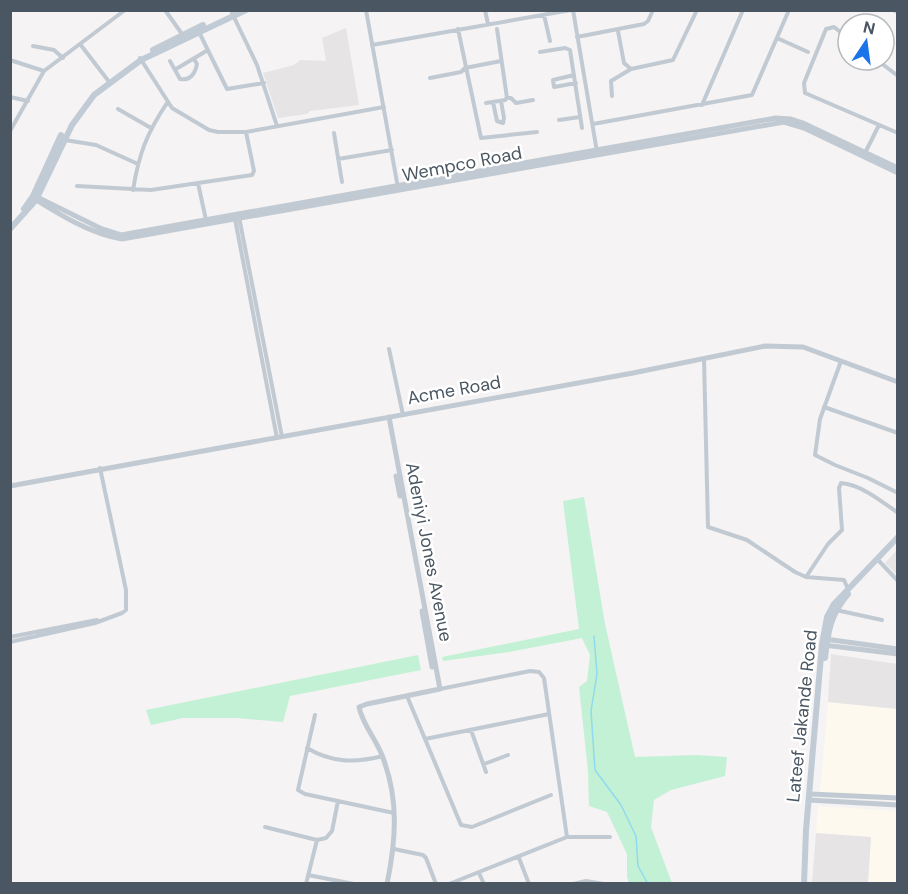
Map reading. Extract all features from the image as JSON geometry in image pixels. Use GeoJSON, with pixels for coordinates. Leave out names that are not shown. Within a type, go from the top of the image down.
{"type":"FeatureCollection","features":[{"type":"Feature","properties":{"kind":"main road"},"geometry":{"type":"LineString","coordinates":[[10,224],[34,197],[70,119],[88,96],[140,59],[182,34],[235,12],[246,10]]}},
{"type":"Feature","properties":{"kind":"main road"},"geometry":{"type":"LineString","coordinates":[[140,59],[199,32],[235,12]]}},
{"type":"Feature","properties":{"kind":"main road"},"geometry":{"type":"LineString","coordinates":[[10,229],[34,197],[64,139],[85,105],[108,81]]}},
{"type":"Feature","properties":{"kind":"main road","name":"Lateef Jakande Road"},"geometry":{"type":"LineString","coordinates":[[804,884],[829,612],[897,537]]}},
{"type":"Feature","properties":{"kind":"main road","name":"Lateef Jakande Road"},"geometry":{"type":"LineString","coordinates":[[825,642],[836,609],[897,542]]}},
{"type":"Feature","properties":{"kind":"street"},"geometry":{"type":"LineString","coordinates":[[79,10],[85,10]]}},
{"type":"Feature","properties":{"kind":"street"},"geometry":{"type":"LineString","coordinates":[[10,131],[44,71],[125,10]]}},
{"type":"Feature","properties":{"kind":"street"},"geometry":{"type":"LineString","coordinates":[[165,10],[182,34]]}},
{"type":"Feature","properties":{"kind":"street"},"geometry":{"type":"LineString","coordinates":[[366,10],[399,189]]}},
{"type":"Feature","properties":{"kind":"street"},"geometry":{"type":"LineString","coordinates":[[485,10],[488,24]]}},
{"type":"Feature","properties":{"kind":"street"},"geometry":{"type":"LineString","coordinates":[[372,45],[572,10],[597,152]]}},
{"type":"Feature","properties":{"kind":"street"},"geometry":{"type":"LineString","coordinates":[[577,37],[618,31],[644,24],[653,10]]}},
{"type":"Feature","properties":{"kind":"street"},"geometry":{"type":"LineString","coordinates":[[612,96],[611,81],[632,69],[673,60],[697,10]]}},
{"type":"Feature","properties":{"kind":"street"},"geometry":{"type":"LineString","coordinates":[[702,105],[743,10]]}},
{"type":"Feature","properties":{"kind":"street"},"geometry":{"type":"LineString","coordinates":[[593,124],[752,95],[789,10]]}},
{"type":"Feature","properties":{"kind":"street"},"geometry":{"type":"LineString","coordinates":[[235,12],[264,83],[277,126]]}},
{"type":"Feature","properties":{"kind":"street"},"geometry":{"type":"LineString","coordinates":[[544,15],[550,41]]}},
{"type":"Feature","properties":{"kind":"street"},"geometry":{"type":"LineString","coordinates":[[458,29],[481,138],[537,132]]}},
{"type":"Feature","properties":{"kind":"street"},"geometry":{"type":"LineString","coordinates":[[497,29],[507,98]]}},
{"type":"Feature","properties":{"kind":"street"},"geometry":{"type":"LineString","coordinates":[[836,29],[826,29],[803,89],[805,93],[897,133]]}},
{"type":"Feature","properties":{"kind":"street"},"geometry":{"type":"LineString","coordinates":[[618,31],[624,63],[632,69]]}},
{"type":"Feature","properties":{"kind":"street"},"geometry":{"type":"LineString","coordinates":[[199,32],[227,89],[264,83]]}},
{"type":"Feature","properties":{"kind":"street"},"geometry":{"type":"LineString","coordinates":[[777,38],[808,52]]}},
{"type":"Feature","properties":{"kind":"street"},"geometry":{"type":"LineString","coordinates":[[80,44],[108,81]]}},
{"type":"Feature","properties":{"kind":"street"},"geometry":{"type":"LineString","coordinates":[[33,46],[54,50],[63,58]]}},
{"type":"Feature","properties":{"kind":"street"},"geometry":{"type":"LineString","coordinates":[[540,52],[568,48],[570,50],[582,128]]}},
{"type":"Feature","properties":{"kind":"street"},"geometry":{"type":"LineString","coordinates":[[176,69],[208,50]]}},
{"type":"Feature","properties":{"kind":"street"},"geometry":{"type":"LineString","coordinates":[[140,59],[172,108],[209,130],[228,134],[384,107]]}},
{"type":"Feature","properties":{"kind":"street"},"geometry":{"type":"LineString","coordinates":[[170,61],[180,79],[187,79],[192,77],[196,64],[194,59]]}},
{"type":"Feature","properties":{"kind":"street"},"geometry":{"type":"LineString","coordinates":[[10,60],[44,71]]}},
{"type":"Feature","properties":{"kind":"street"},"geometry":{"type":"LineString","coordinates":[[430,78],[501,61]]}},
{"type":"Feature","properties":{"kind":"street"},"geometry":{"type":"LineString","coordinates":[[575,79],[554,87],[553,80],[584,78]]}},
{"type":"Feature","properties":{"kind":"street"},"geometry":{"type":"LineString","coordinates":[[10,97],[28,101]]}},
{"type":"Feature","properties":{"kind":"street"},"geometry":{"type":"LineString","coordinates":[[486,104],[507,98],[511,98],[516,103],[533,100]]}},
{"type":"Feature","properties":{"kind":"street"},"geometry":{"type":"LineString","coordinates":[[493,102],[497,121],[503,123],[501,101]]}},
{"type":"Feature","properties":{"kind":"street"},"geometry":{"type":"LineString","coordinates":[[133,190],[138,164],[151,128],[167,103]]}},
{"type":"Feature","properties":{"kind":"street"},"geometry":{"type":"LineString","coordinates":[[118,109],[151,128]]}},
{"type":"Feature","properties":{"kind":"street"},"geometry":{"type":"LineString","coordinates":[[559,120],[580,117]]}},
{"type":"Feature","properties":{"kind":"street","name":"Wempco Road"},"geometry":{"type":"LineString","coordinates":[[34,197],[87,228],[122,239],[597,152],[784,123],[829,137],[897,168]]}},
{"type":"Feature","properties":{"kind":"street"},"geometry":{"type":"LineString","coordinates":[[865,153],[879,125]]}},
{"type":"Feature","properties":{"kind":"street"},"geometry":{"type":"LineString","coordinates":[[77,186],[133,190],[169,189],[254,174],[246,132]]}},
{"type":"Feature","properties":{"kind":"street"},"geometry":{"type":"LineString","coordinates":[[334,133],[342,182]]}},
{"type":"Feature","properties":{"kind":"street","name":"Wempco Road"},"geometry":{"type":"LineString","coordinates":[[829,137],[897,173]]}},
{"type":"Feature","properties":{"kind":"street"},"geometry":{"type":"LineString","coordinates":[[64,139],[96,145],[138,164]]}},
{"type":"Feature","properties":{"kind":"street"},"geometry":{"type":"LineString","coordinates":[[338,159],[392,150]]}},
{"type":"Feature","properties":{"kind":"street"},"geometry":{"type":"LineString","coordinates":[[198,183],[206,220]]}},
{"type":"Feature","properties":{"kind":"street","name":"Wempco Road"},"geometry":{"type":"LineString","coordinates":[[34,197],[102,230],[121,235],[237,217]]}},
{"type":"Feature","properties":{"kind":"street"},"geometry":{"type":"LineString","coordinates":[[237,217],[279,438]]}},
{"type":"Feature","properties":{"kind":"street","name":"Acme Road"},"geometry":{"type":"LineString","coordinates":[[10,486],[387,418],[765,346],[803,347],[897,381]]}},
{"type":"Feature","properties":{"kind":"street"},"geometry":{"type":"LineString","coordinates":[[389,349],[403,415]]}},
{"type":"Feature","properties":{"kind":"street"},"geometry":{"type":"LineString","coordinates":[[704,358],[708,527],[747,540],[806,577],[842,580],[846,582],[848,589]]}},
{"type":"Feature","properties":{"kind":"street"},"geometry":{"type":"LineString","coordinates":[[841,360],[824,407],[817,434],[815,455],[868,478],[897,494]]}},
{"type":"Feature","properties":{"kind":"street"},"geometry":{"type":"LineString","coordinates":[[824,407],[897,433]]}},
{"type":"Feature","properties":{"kind":"street","name":"Adeniyi Jones Avenue"},"geometry":{"type":"LineString","coordinates":[[387,418],[438,690]]}},
{"type":"Feature","properties":{"kind":"street"},"geometry":{"type":"LineString","coordinates":[[10,642],[78,624],[95,623],[126,610],[128,598],[100,468]]}},
{"type":"Feature","properties":{"kind":"street"},"geometry":{"type":"LineString","coordinates":[[806,577],[828,544],[842,530],[839,488],[841,483],[861,489],[897,513]]}},
{"type":"Feature","properties":{"kind":"street"},"geometry":{"type":"LineString","coordinates":[[879,561],[897,581]]}},
{"type":"Feature","properties":{"kind":"street"},"geometry":{"type":"LineString","coordinates":[[836,609],[882,620]]}},
{"type":"Feature","properties":{"kind":"street"},"geometry":{"type":"LineString","coordinates":[[10,637],[34,634]]}},
{"type":"Feature","properties":{"kind":"street"},"geometry":{"type":"LineString","coordinates":[[825,642],[897,654]]}},
{"type":"Feature","properties":{"kind":"street"},"geometry":{"type":"LineString","coordinates":[[881,650],[897,649]]}},
{"type":"Feature","properties":{"kind":"street"},"geometry":{"type":"LineString","coordinates":[[387,884],[394,849],[393,795],[383,756],[362,718],[360,707],[367,704],[534,670],[539,672],[544,678],[567,837]]}},
{"type":"Feature","properties":{"kind":"street"},"geometry":{"type":"LineString","coordinates":[[407,696],[458,820],[465,827],[472,827],[551,795]]}},
{"type":"Feature","properties":{"kind":"street"},"geometry":{"type":"LineString","coordinates":[[425,739],[549,714]]}},
{"type":"Feature","properties":{"kind":"street"},"geometry":{"type":"LineString","coordinates":[[315,715],[298,790],[305,794],[395,813]]}},
{"type":"Feature","properties":{"kind":"street"},"geometry":{"type":"LineString","coordinates":[[471,730],[486,772]]}},
{"type":"Feature","properties":{"kind":"street"},"geometry":{"type":"LineString","coordinates":[[307,748],[324,757],[340,761],[383,756]]}},
{"type":"Feature","properties":{"kind":"street"},"geometry":{"type":"LineString","coordinates":[[484,764],[508,755]]}},
{"type":"Feature","properties":{"kind":"street"},"geometry":{"type":"LineString","coordinates":[[811,797],[897,798]]}},
{"type":"Feature","properties":{"kind":"street"},"geometry":{"type":"LineString","coordinates":[[834,798],[897,805]]}},
{"type":"Feature","properties":{"kind":"street"},"geometry":{"type":"LineString","coordinates":[[265,828],[317,840],[326,838],[330,835],[338,801]]}},
{"type":"Feature","properties":{"kind":"street"},"geometry":{"type":"LineString","coordinates":[[449,884],[567,837],[610,837]]}},
{"type":"Feature","properties":{"kind":"street"},"geometry":{"type":"LineString","coordinates":[[306,884],[317,840]]}},
{"type":"Feature","properties":{"kind":"street"},"geometry":{"type":"LineString","coordinates":[[394,849],[423,855],[436,884]]}},
{"type":"Feature","properties":{"kind":"street"},"geometry":{"type":"LineString","coordinates":[[519,858],[529,884]]}},
{"type":"Feature","properties":{"kind":"street"},"geometry":{"type":"LineString","coordinates":[[479,873],[484,884]]}},
{"type":"Feature","properties":{"kind":"street"},"geometry":{"type":"LineString","coordinates":[[308,875],[354,884]]}},
{"type":"Feature","properties":{"kind":"street"},"geometry":{"type":"LineString","coordinates":[[573,884],[586,881],[604,884]]}},
{"type":"Feature","properties":{"kind":"shaded area"},"geometry":{"type":"Polygon","coordinates":[[[346,28],[359,105],[310,111],[307,114],[278,118],[263,73],[294,65],[300,60],[326,61],[322,38],[346,28]]]}},
{"type":"Feature","properties":{"kind":"shaded area"},"geometry":{"type":"Polygon","coordinates":[[[897,550],[897,575],[885,563],[897,550]]]}},
{"type":"Feature","properties":{"kind":"shaded area"},"geometry":{"type":"Polygon","coordinates":[[[831,654],[897,664],[897,709],[828,702],[831,654]]]}},
{"type":"Feature","properties":{"kind":"shaded area"},"geometry":{"type":"Polygon","coordinates":[[[828,702],[897,709],[897,797],[820,792],[828,702]]]}},
{"type":"Feature","properties":{"kind":"shaded area"},"geometry":{"type":"Polygon","coordinates":[[[818,806],[897,811],[897,883],[868,883],[871,837],[816,833],[818,806]]]}},
{"type":"Feature","properties":{"kind":"shaded area"},"geometry":{"type":"Polygon","coordinates":[[[816,833],[871,837],[868,883],[812,883],[816,833]]]}},
{"type":"Feature","properties":{"kind":"green space"},"geometry":{"type":"Polygon","coordinates":[[[584,497],[605,624],[635,757],[696,755],[727,757],[725,776],[671,790],[654,800],[651,827],[672,883],[629,883],[627,854],[607,812],[589,806],[588,771],[579,687],[587,681],[590,655],[582,638],[509,652],[443,661],[442,657],[579,629],[563,501],[584,497]]]}},
{"type":"Feature","properties":{"kind":"green space"},"geometry":{"type":"Polygon","coordinates":[[[418,655],[421,670],[290,696],[283,722],[237,718],[183,718],[151,725],[146,710],[418,655]]]}},
{"type":"Feature","properties":{"kind":"waterway"},"geometry":{"type":"LineString","coordinates":[[594,636],[597,674],[591,711],[595,770],[621,805],[636,836],[638,866],[648,884]]}}]}
